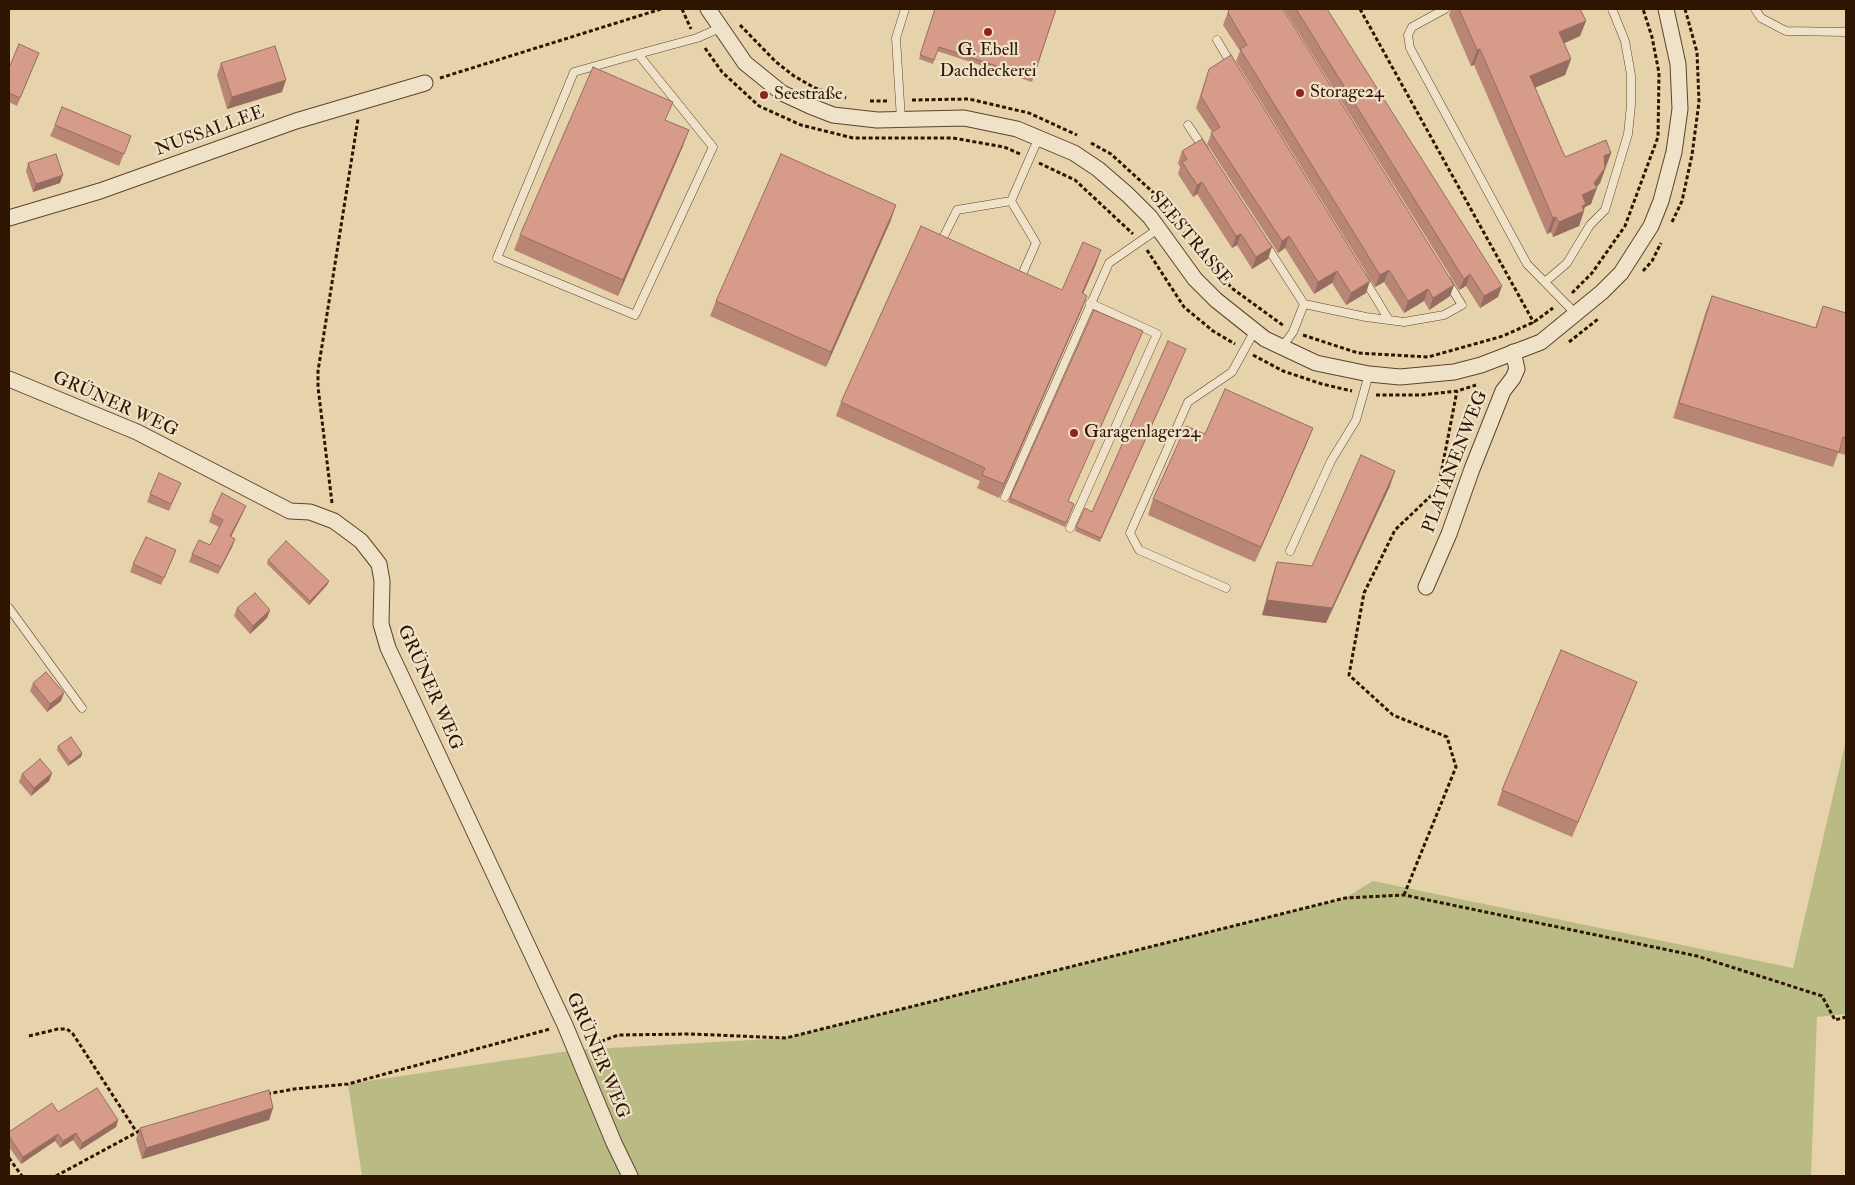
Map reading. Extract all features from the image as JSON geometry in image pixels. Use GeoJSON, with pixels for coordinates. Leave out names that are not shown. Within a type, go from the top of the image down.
{"type":"FeatureCollection","features":[{"type":"Feature","properties":{"kind":"street","name":"SEESTRASSE"},"geometry":{"type":"LineString","coordinates":[[708,9],[745,63],[782,93],[833,115],[877,120],[964,118],[1017,129],[1074,153],[1098,169],[1128,195],[1158,229],[1195,279],[1254,332],[1316,363],[1369,374],[1406,376],[1454,372],[1482,365],[1541,342],[1576,314],[1621,273],[1650,226],[1661,201],[1674,152],[1680,109],[1678,64],[1666,9]]}},
{"type":"Feature","properties":{"kind":"street","name":"NUSSALLEE"},"geometry":{"type":"LineString","coordinates":[[9,218],[100,191],[296,122],[425,83]]}},
{"type":"Feature","properties":{"kind":"street","name":"PLATANENWEG"},"geometry":{"type":"LineString","coordinates":[[1426,587],[1449,534],[1472,468],[1503,391],[1517,368],[1513,352]]}},
{"type":"Feature","properties":{"kind":"street","name":"GRÜNER WEG"},"geometry":{"type":"LineString","coordinates":[[9,379],[137,432],[290,512],[310,512],[334,521],[361,541],[379,564],[382,581],[381,624],[388,648],[565,1025],[614,1143],[630,1176]]}},
{"type":"Feature","properties":{"kind":"lane"},"geometry":{"type":"LineString","coordinates":[[901,120],[896,38],[905,9]]}},
{"type":"Feature","properties":{"kind":"lane"},"geometry":{"type":"LineString","coordinates":[[1445,9],[1412,27],[1408,35],[1410,48],[1527,264],[1576,314]]}},
{"type":"Feature","properties":{"kind":"lane"},"geometry":{"type":"LineString","coordinates":[[1545,282],[1567,263],[1590,225],[1605,210],[1628,134],[1631,105],[1631,75],[1625,41],[1612,9]]}},
{"type":"Feature","properties":{"kind":"lane"},"geometry":{"type":"LineString","coordinates":[[1755,9],[1761,18],[1786,31],[1846,32]]}},
{"type":"Feature","properties":{"kind":"lane"},"geometry":{"type":"LineString","coordinates":[[638,54],[713,147],[635,314],[497,258],[574,72],[638,54],[697,38],[720,28]]}},
{"type":"Feature","properties":{"kind":"lane"},"geometry":{"type":"LineString","coordinates":[[1217,40],[1238,74]]}},
{"type":"Feature","properties":{"kind":"lane"},"geometry":{"type":"LineString","coordinates":[[1188,125],[1209,158]]}},
{"type":"Feature","properties":{"kind":"lane"},"geometry":{"type":"LineString","coordinates":[[1011,201],[1039,137]]}},
{"type":"Feature","properties":{"kind":"lane"},"geometry":{"type":"LineString","coordinates":[[941,242],[957,210],[1011,201]]}},
{"type":"Feature","properties":{"kind":"lane"},"geometry":{"type":"LineString","coordinates":[[1011,201],[1036,243],[1020,279]]}},
{"type":"Feature","properties":{"kind":"lane"},"geometry":{"type":"LineString","coordinates":[[1005,497],[1109,263],[1142,242],[1158,229]]}},
{"type":"Feature","properties":{"kind":"lane"},"geometry":{"type":"LineString","coordinates":[[1262,239],[1304,304],[1389,320],[1404,322],[1444,315],[1462,305],[1441,271]]}},
{"type":"Feature","properties":{"kind":"lane"},"geometry":{"type":"LineString","coordinates":[[1358,270],[1389,320]]}},
{"type":"Feature","properties":{"kind":"lane"},"geometry":{"type":"LineString","coordinates":[[1070,528],[1157,334],[1090,303]]}},
{"type":"Feature","properties":{"kind":"lane"},"geometry":{"type":"LineString","coordinates":[[1282,347],[1293,332],[1304,304]]}},
{"type":"Feature","properties":{"kind":"lane"},"geometry":{"type":"LineString","coordinates":[[1226,588],[1139,550],[1130,533],[1188,402],[1232,372],[1254,332]]}},
{"type":"Feature","properties":{"kind":"lane"},"geometry":{"type":"LineString","coordinates":[[1290,551],[1331,461],[1356,420],[1369,374]]}},
{"type":"Feature","properties":{"kind":"lane"},"geometry":{"type":"LineString","coordinates":[[9,608],[82,708]]}},
{"type":"Feature","properties":{"kind":"path"},"geometry":{"type":"LineString","coordinates":[[425,83],[661,9]]}},
{"type":"Feature","properties":{"kind":"path"},"geometry":{"type":"LineString","coordinates":[[682,9],[691,30],[722,72],[760,106],[801,125],[853,138],[953,138],[1004,147],[1075,180],[1142,242],[1184,307],[1213,332],[1283,370],[1322,384],[1364,394],[1422,395],[1457,391],[1482,383]]}},
{"type":"Feature","properties":{"kind":"path"},"geometry":{"type":"LineString","coordinates":[[1360,9],[1534,322],[1541,342]]}},
{"type":"Feature","properties":{"kind":"path"},"geometry":{"type":"LineString","coordinates":[[1192,246],[1233,289],[1293,332],[1358,353],[1428,357],[1503,336],[1534,322],[1563,301],[1592,273],[1625,226],[1658,137],[1659,73],[1652,37],[1643,9]]}},
{"type":"Feature","properties":{"kind":"path"},"geometry":{"type":"LineString","coordinates":[[1669,227],[1682,201],[1692,155],[1699,102],[1696,52],[1685,9]]}},
{"type":"Feature","properties":{"kind":"path"},"geometry":{"type":"LineString","coordinates":[[739,24],[776,62],[794,76],[822,91],[854,100]]}},
{"type":"Feature","properties":{"kind":"path"},"geometry":{"type":"LineString","coordinates":[[862,102],[969,99],[1029,113],[1070,131],[1110,154],[1150,190],[1170,212],[1188,240]]}},
{"type":"Feature","properties":{"kind":"path"},"geometry":{"type":"LineString","coordinates":[[340,526],[332,506],[318,388],[318,371],[358,118],[364,101]]}},
{"type":"Feature","properties":{"kind":"path"},"geometry":{"type":"LineString","coordinates":[[1640,275],[1652,261],[1665,235]]}},
{"type":"Feature","properties":{"kind":"path"},"geometry":{"type":"LineString","coordinates":[[1566,344],[1582,334],[1601,315]]}},
{"type":"Feature","properties":{"kind":"path"},"geometry":{"type":"LineString","coordinates":[[1404,896],[1456,767],[1447,738],[1393,715],[1349,675],[1364,593],[1396,530],[1438,489],[1457,391]]}},
{"type":"Feature","properties":{"kind":"path"},"geometry":{"type":"LineString","coordinates":[[576,1050],[618,1035],[690,1034],[786,1038],[1346,898],[1404,896],[1697,956],[1822,996],[1835,1020],[1846,1017]]}},
{"type":"Feature","properties":{"kind":"path"},"geometry":{"type":"LineString","coordinates":[[260,1096],[294,1088],[348,1084],[458,1052],[565,1025]]}},
{"type":"Feature","properties":{"kind":"path"},"geometry":{"type":"LineString","coordinates":[[29,1036],[58,1029],[67,1029],[73,1034],[136,1131]]}},
{"type":"Feature","properties":{"kind":"path"},"geometry":{"type":"LineString","coordinates":[[56,1176],[136,1131],[146,1128]]}},
{"type":"Feature","properties":{"kind":"path"},"geometry":{"type":"LineString","coordinates":[[9,1158],[22,1176]]}},
{"type":"Feature","properties":{"kind":"green space"},"geometry":{"type":"Polygon","coordinates":[[[1846,740],[1846,1014],[1817,1017],[1811,1176],[362,1176],[348,1084],[576,1050],[786,1038],[1345,898],[1373,881],[1793,968],[1846,740]]]}},
{"type":"Feature","properties":{"kind":"building","name":"G. Ebell Dachdeckerei"},"geometry":{"type":"Polygon","coordinates":[[[935,9],[1056,9],[1033,78],[939,47],[934,60],[920,55],[935,9]]]}},
{"type":"Feature","properties":{"kind":"building"},"geometry":{"type":"Polygon","coordinates":[[[1229,9],[1283,9],[1454,285],[1433,298],[1428,289],[1408,301],[1389,270],[1380,275],[1240,49],[1247,45],[1228,13],[1229,9]]]}},
{"type":"Feature","properties":{"kind":"building"},"geometry":{"type":"Polygon","coordinates":[[[1296,9],[1327,9],[1502,286],[1484,296],[1470,274],[1464,279],[1296,9]]]}},
{"type":"Feature","properties":{"kind":"building"},"geometry":{"type":"Polygon","coordinates":[[[1459,9],[1580,9],[1586,21],[1559,32],[1571,59],[1530,76],[1565,157],[1606,140],[1611,153],[1604,156],[1605,168],[1594,183],[1597,188],[1582,195],[1586,204],[1582,206],[1584,211],[1559,222],[1556,217],[1553,218],[1480,49],[1477,50],[1459,9]]]}},
{"type":"Feature","properties":{"kind":"building"},"geometry":{"type":"Polygon","coordinates":[[[19,44],[39,53],[20,98],[9,93],[9,68],[19,44]]]}},
{"type":"Feature","properties":{"kind":"building"},"geometry":{"type":"Polygon","coordinates":[[[275,46],[286,80],[232,97],[221,63],[275,46]]]}},
{"type":"Feature","properties":{"kind":"building"},"geometry":{"type":"Polygon","coordinates":[[[1231,55],[1370,281],[1351,293],[1337,271],[1318,282],[1289,236],[1282,241],[1211,133],[1220,127],[1201,96],[1209,69],[1231,55]]]}},
{"type":"Feature","properties":{"kind":"building"},"geometry":{"type":"Polygon","coordinates":[[[593,67],[673,102],[665,120],[689,130],[623,280],[520,235],[593,67]]]}},
{"type":"Feature","properties":{"kind":"building"},"geometry":{"type":"Polygon","coordinates":[[[62,107],[131,136],[124,154],[55,125],[62,107]]]}},
{"type":"Feature","properties":{"kind":"building"},"geometry":{"type":"Polygon","coordinates":[[[1202,139],[1272,247],[1256,257],[1241,234],[1236,236],[1202,182],[1197,185],[1182,162],[1187,159],[1182,151],[1202,139]]]}},
{"type":"Feature","properties":{"kind":"building"},"geometry":{"type":"Polygon","coordinates":[[[56,154],[63,175],[36,184],[28,163],[56,154]]]}},
{"type":"Feature","properties":{"kind":"building"},"geometry":{"type":"Polygon","coordinates":[[[781,154],[896,205],[831,352],[716,301],[781,154]]]}},
{"type":"Feature","properties":{"kind":"building"},"geometry":{"type":"Polygon","coordinates":[[[921,226],[1062,290],[1083,242],[1101,250],[1082,293],[1087,296],[1004,484],[982,475],[985,468],[841,402],[921,226]]]}},
{"type":"Feature","properties":{"kind":"building"},"geometry":{"type":"Polygon","coordinates":[[[1712,296],[1816,328],[1823,306],[1846,313],[1846,438],[1843,437],[1839,452],[1679,403],[1712,296]]]}},
{"type":"Feature","properties":{"kind":"building"},"geometry":{"type":"Polygon","coordinates":[[[1094,310],[1143,331],[1068,501],[1074,504],[1066,523],[1010,498],[1094,310]]]}},
{"type":"Feature","properties":{"kind":"building"},"geometry":{"type":"Polygon","coordinates":[[[1168,341],[1186,349],[1101,538],[1076,527],[1085,508],[1092,512],[1168,341]]]}},
{"type":"Feature","properties":{"kind":"building"},"geometry":{"type":"Polygon","coordinates":[[[1225,389],[1313,428],[1261,547],[1153,499],[1186,426],[1205,434],[1225,389]]]}},
{"type":"Feature","properties":{"kind":"building"},"geometry":{"type":"Polygon","coordinates":[[[1361,455],[1395,471],[1332,608],[1267,600],[1277,562],[1312,566],[1361,455]]]}},
{"type":"Feature","properties":{"kind":"building"},"geometry":{"type":"Polygon","coordinates":[[[159,473],[181,483],[171,504],[150,494],[159,473]]]}},
{"type":"Feature","properties":{"kind":"building"},"geometry":{"type":"Polygon","coordinates":[[[222,493],[246,506],[230,536],[235,539],[221,567],[192,554],[199,540],[210,545],[223,520],[212,514],[222,493]]]}},
{"type":"Feature","properties":{"kind":"building"},"geometry":{"type":"Polygon","coordinates":[[[146,537],[176,550],[164,578],[133,564],[146,537]]]}},
{"type":"Feature","properties":{"kind":"building"},"geometry":{"type":"Polygon","coordinates":[[[286,541],[329,581],[310,601],[268,560],[286,541]]]}},
{"type":"Feature","properties":{"kind":"building"},"geometry":{"type":"Polygon","coordinates":[[[255,593],[270,610],[253,626],[237,608],[255,593]]]}},
{"type":"Feature","properties":{"kind":"building"},"geometry":{"type":"Polygon","coordinates":[[[1561,650],[1637,682],[1578,822],[1502,790],[1561,650]]]}},
{"type":"Feature","properties":{"kind":"building"},"geometry":{"type":"Polygon","coordinates":[[[46,672],[64,693],[50,704],[33,683],[46,672]]]}},
{"type":"Feature","properties":{"kind":"building"},"geometry":{"type":"Polygon","coordinates":[[[71,737],[82,753],[70,762],[58,746],[71,737]]]}},
{"type":"Feature","properties":{"kind":"building"},"geometry":{"type":"Polygon","coordinates":[[[40,759],[52,773],[34,788],[22,774],[40,759]]]}},
{"type":"Feature","properties":{"kind":"building"},"geometry":{"type":"Polygon","coordinates":[[[97,1088],[118,1120],[82,1143],[76,1133],[63,1141],[58,1134],[23,1157],[9,1136],[9,1132],[52,1103],[58,1112],[97,1088]]]}},
{"type":"Feature","properties":{"kind":"building"},"geometry":{"type":"Polygon","coordinates":[[[269,1090],[273,1108],[146,1148],[140,1128],[269,1090]]]}},
{"type":"Feature","properties":{"kind":"place","name":"G. Ebell Dachdeckerei"},"geometry":{"type":"Point","coordinates":[988,32]}},
{"type":"Feature","properties":{"kind":"place","name":"Storage24"},"geometry":{"type":"Point","coordinates":[1300,93]}},
{"type":"Feature","properties":{"kind":"place","name":"Seestraße"},"geometry":{"type":"Point","coordinates":[764,95]}},
{"type":"Feature","properties":{"kind":"place","name":"Garagenlager24"},"geometry":{"type":"Point","coordinates":[1074,433]}}]}
